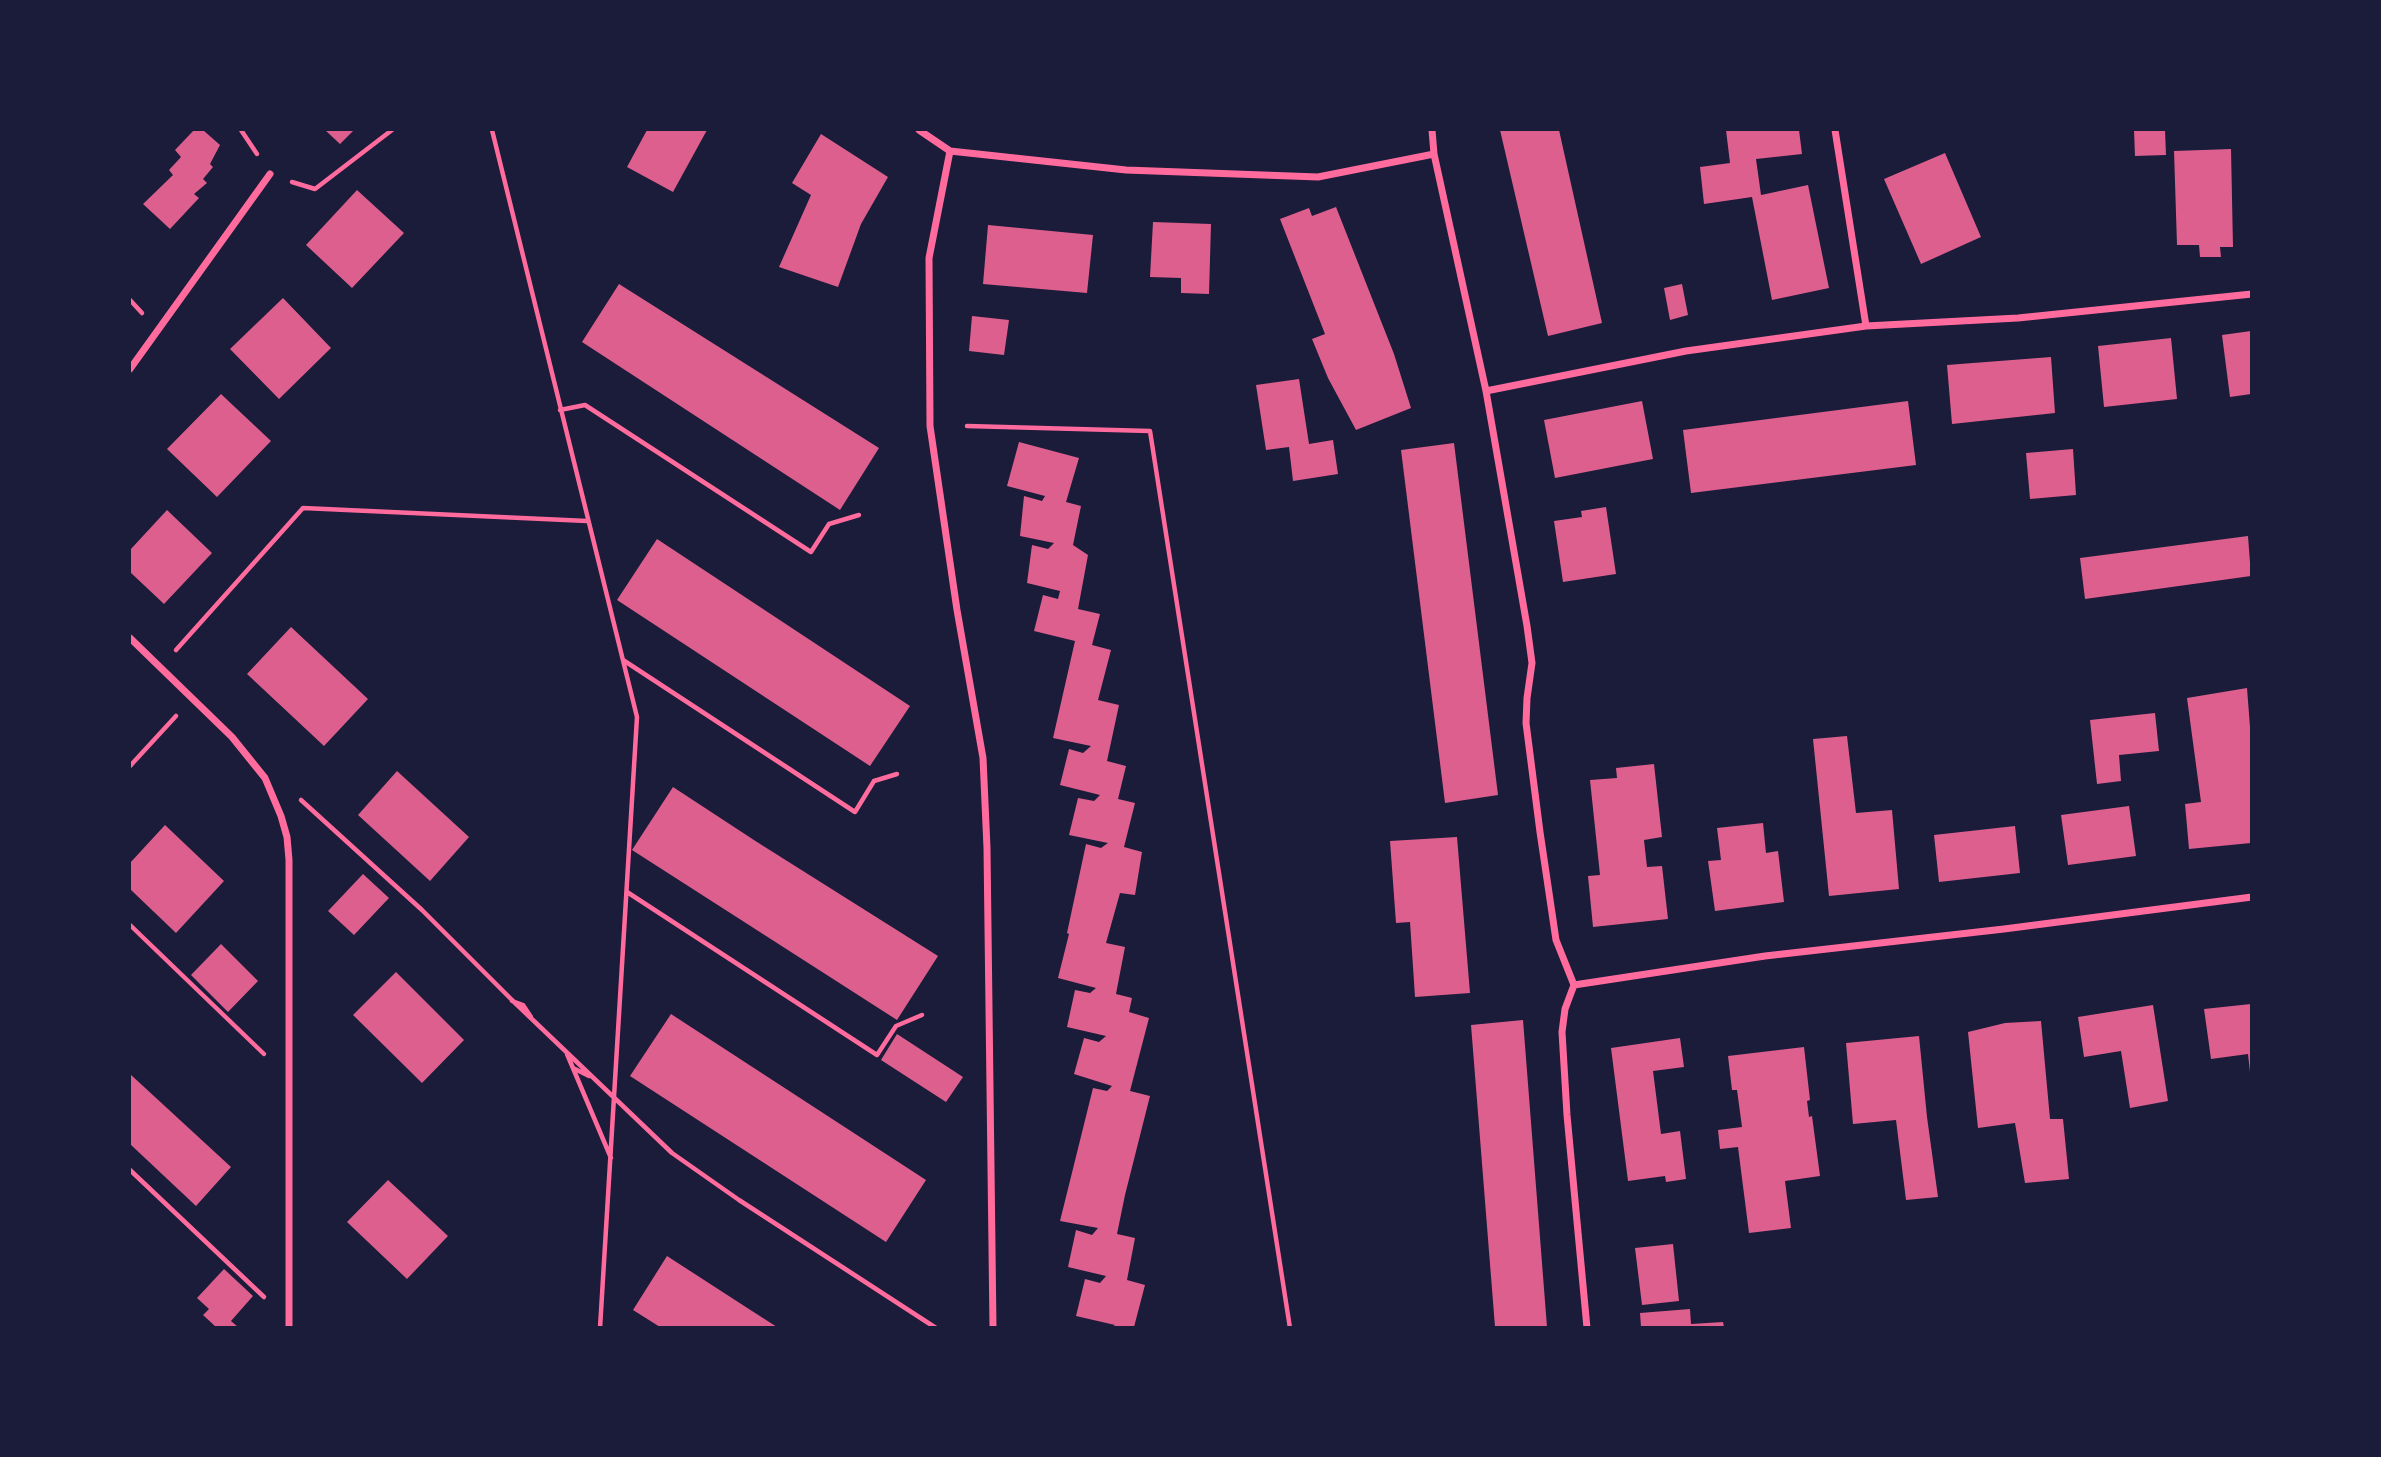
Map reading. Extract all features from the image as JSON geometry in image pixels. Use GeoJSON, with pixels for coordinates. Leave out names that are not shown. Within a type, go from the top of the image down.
{"type":"FeatureCollection","features":[{"type":"Feature","properties":{"kind":"street"},"geometry":{"type":"LineString","coordinates":[[919,130],[950,151],[1126,170],[1318,177],[1434,154]]}},
{"type":"Feature","properties":{"kind":"street"},"geometry":{"type":"LineString","coordinates":[[1432,130],[1434,154],[1486,391],[1532,663],[1526,723],[1540,832],[1556,940],[1574,985],[1565,1009],[1562,1032],[1587,1328]]}},
{"type":"Feature","properties":{"kind":"street"},"geometry":{"type":"LineString","coordinates":[[1835,130],[1866,326]]}},
{"type":"Feature","properties":{"kind":"street"},"geometry":{"type":"LineString","coordinates":[[950,151],[929,258],[930,426],[957,610],[983,758],[988,861],[993,1328]]}},
{"type":"Feature","properties":{"kind":"street"},"geometry":{"type":"LineString","coordinates":[[130,369],[270,174]]}},
{"type":"Feature","properties":{"kind":"street"},"geometry":{"type":"LineString","coordinates":[[1486,391],[1686,351],[1866,326],[2018,318],[2252,294]]}},
{"type":"Feature","properties":{"kind":"street"},"geometry":{"type":"LineString","coordinates":[[130,638],[232,737],[265,778],[287,837],[289,1324]]}},
{"type":"Feature","properties":{"kind":"street"},"geometry":{"type":"LineString","coordinates":[[1574,985],[1765,956],[2252,897]]}},
{"type":"Feature","properties":{"kind":"path"},"geometry":{"type":"LineString","coordinates":[[270,174],[314,189],[393,130]]}},
{"type":"Feature","properties":{"kind":"path"},"geometry":{"type":"LineString","coordinates":[[492,130],[637,717],[600,1328]]}},
{"type":"Feature","properties":{"kind":"path"},"geometry":{"type":"LineString","coordinates":[[560,410],[585,405],[811,552],[829,524],[859,515]]}},
{"type":"Feature","properties":{"kind":"path"},"geometry":{"type":"LineString","coordinates":[[967,426],[1150,430],[1290,1328]]}},
{"type":"Feature","properties":{"kind":"path"},"geometry":{"type":"LineString","coordinates":[[160,667],[303,508],[587,521]]}},
{"type":"Feature","properties":{"kind":"path"},"geometry":{"type":"LineString","coordinates":[[623,660],[855,812],[874,781],[897,774]]}},
{"type":"Feature","properties":{"kind":"path"},"geometry":{"type":"LineString","coordinates":[[130,766],[192,699]]}},
{"type":"Feature","properties":{"kind":"path"},"geometry":{"type":"LineString","coordinates":[[265,778],[308,804],[422,910],[672,1153],[739,1200],[936,1328]]}},
{"type":"Feature","properties":{"kind":"path"},"geometry":{"type":"LineString","coordinates":[[627,892],[877,1055],[896,1027],[922,1016]]}},
{"type":"Feature","properties":{"kind":"path"},"geometry":{"type":"LineString","coordinates":[[130,925],[288,1076]]}},
{"type":"Feature","properties":{"kind":"path"},"geometry":{"type":"LineString","coordinates":[[565,1049],[612,1160]]}},
{"type":"Feature","properties":{"kind":"path"},"geometry":{"type":"LineString","coordinates":[[573,1068],[596,1080]]}},
{"type":"Feature","properties":{"kind":"path"},"geometry":{"type":"LineString","coordinates":[[130,1170],[289,1324]]}},
{"type":"Feature","properties":{"kind":"building"},"geometry":{"type":"Polygon","coordinates":[[[194,130],[203,130],[220,145],[210,164],[213,167],[203,179],[207,183],[194,194],[199,198],[170,229],[143,204],[173,175],[169,170],[181,157],[175,150],[194,130]]]}},
{"type":"Feature","properties":{"kind":"building"},"geometry":{"type":"Polygon","coordinates":[[[325,130],[354,130],[340,144],[325,130]]]}},
{"type":"Feature","properties":{"kind":"building"},"geometry":{"type":"Polygon","coordinates":[[[647,130],[707,130],[673,192],[627,167],[647,130]]]}},
{"type":"Feature","properties":{"kind":"building"},"geometry":{"type":"Polygon","coordinates":[[[1500,130],[1559,130],[1602,323],[1548,336],[1500,130]]]}},
{"type":"Feature","properties":{"kind":"building"},"geometry":{"type":"Polygon","coordinates":[[[1726,130],[1799,130],[1802,154],[1756,159],[1761,195],[1808,185],[1829,288],[1772,300],[1752,197],[1704,204],[1700,167],[1730,163],[1726,130]]]}},
{"type":"Feature","properties":{"kind":"building"},"geometry":{"type":"Polygon","coordinates":[[[2134,130],[2165,130],[2166,155],[2135,156],[2134,130]]]}},
{"type":"Feature","properties":{"kind":"building"},"geometry":{"type":"Polygon","coordinates":[[[821,134],[888,177],[861,224],[838,287],[779,267],[811,195],[792,183],[821,134]]]}},
{"type":"Feature","properties":{"kind":"building"},"geometry":{"type":"Polygon","coordinates":[[[2231,149],[2233,247],[2220,247],[2221,257],[2200,257],[2199,245],[2177,245],[2174,151],[2231,149]]]}},
{"type":"Feature","properties":{"kind":"building"},"geometry":{"type":"Polygon","coordinates":[[[1945,153],[1981,237],[1921,264],[1884,179],[1945,153]]]}},
{"type":"Feature","properties":{"kind":"building"},"geometry":{"type":"Polygon","coordinates":[[[357,190],[404,233],[352,288],[306,245],[357,190]]]}},
{"type":"Feature","properties":{"kind":"building"},"geometry":{"type":"Polygon","coordinates":[[[1336,207],[1394,354],[1411,408],[1356,430],[1328,378],[1312,339],[1325,334],[1280,219],[1309,208],[1312,216],[1336,207]]]}},
{"type":"Feature","properties":{"kind":"building"},"geometry":{"type":"Polygon","coordinates":[[[1153,222],[1211,224],[1209,294],[1181,293],[1181,278],[1150,277],[1153,222]]]}},
{"type":"Feature","properties":{"kind":"building"},"geometry":{"type":"Polygon","coordinates":[[[988,225],[1093,235],[1087,293],[983,284],[988,225]]]}},
{"type":"Feature","properties":{"kind":"building"},"geometry":{"type":"Polygon","coordinates":[[[619,284],[879,448],[840,510],[582,342],[619,284]]]}},
{"type":"Feature","properties":{"kind":"building"},"geometry":{"type":"Polygon","coordinates":[[[1682,284],[1688,315],[1670,320],[1664,288],[1682,284]]]}},
{"type":"Feature","properties":{"kind":"building"},"geometry":{"type":"Polygon","coordinates":[[[283,298],[331,348],[279,399],[230,349],[283,298]]]}},
{"type":"Feature","properties":{"kind":"building"},"geometry":{"type":"Polygon","coordinates":[[[972,316],[1009,320],[1004,355],[969,351],[972,316]]]}},
{"type":"Feature","properties":{"kind":"building"},"geometry":{"type":"Polygon","coordinates":[[[2251,331],[2251,394],[2230,397],[2222,335],[2251,331]]]}},
{"type":"Feature","properties":{"kind":"building"},"geometry":{"type":"Polygon","coordinates":[[[2171,338],[2177,399],[2104,407],[2098,346],[2171,338]]]}},
{"type":"Feature","properties":{"kind":"building"},"geometry":{"type":"Polygon","coordinates":[[[2051,357],[2055,413],[1952,424],[1947,365],[2051,357]]]}},
{"type":"Feature","properties":{"kind":"building"},"geometry":{"type":"Polygon","coordinates":[[[1299,379],[1309,444],[1333,440],[1338,474],[1293,481],[1289,447],[1266,450],[1256,385],[1299,379]]]}},
{"type":"Feature","properties":{"kind":"building"},"geometry":{"type":"Polygon","coordinates":[[[221,394],[271,441],[217,497],[167,449],[221,394]]]}},
{"type":"Feature","properties":{"kind":"building"},"geometry":{"type":"Polygon","coordinates":[[[1642,401],[1653,459],[1555,478],[1544,420],[1642,401]]]}},
{"type":"Feature","properties":{"kind":"building"},"geometry":{"type":"Polygon","coordinates":[[[1908,401],[1916,465],[1691,493],[1683,430],[1908,401]]]}},
{"type":"Feature","properties":{"kind":"building"},"geometry":{"type":"Polygon","coordinates":[[[1019,442],[1079,458],[1066,502],[1081,506],[1073,545],[1088,555],[1078,609],[1100,614],[1092,645],[1111,650],[1098,700],[1119,705],[1107,761],[1126,766],[1118,799],[1135,803],[1124,847],[1142,852],[1135,895],[1120,893],[1106,943],[1125,947],[1116,994],[1132,998],[1129,1012],[1149,1018],[1130,1091],[1150,1096],[1117,1234],[1135,1238],[1127,1280],[1145,1285],[1134,1327],[1112,1327],[1115,1325],[1076,1316],[1085,1279],[1100,1283],[1106,1276],[1068,1267],[1076,1230],[1092,1235],[1098,1228],[1060,1221],[1093,1088],[1107,1091],[1112,1086],[1074,1074],[1084,1038],[1099,1042],[1106,1036],[1067,1027],[1075,990],[1090,993],[1096,988],[1058,978],[1086,844],[1101,848],[1108,843],[1069,835],[1078,798],[1094,801],[1100,795],[1060,785],[1069,749],[1083,753],[1091,746],[1053,738],[1075,641],[1034,631],[1043,595],[1058,599],[1060,591],[1027,583],[1032,545],[1048,549],[1054,543],[1020,536],[1024,496],[1042,501],[1045,496],[1007,486],[1019,442]]]}},
{"type":"Feature","properties":{"kind":"building"},"geometry":{"type":"Polygon","coordinates":[[[1454,443],[1498,795],[1445,803],[1401,450],[1454,443]]]}},
{"type":"Feature","properties":{"kind":"building"},"geometry":{"type":"Polygon","coordinates":[[[2073,449],[2076,495],[2030,499],[2026,453],[2073,449]]]}},
{"type":"Feature","properties":{"kind":"building"},"geometry":{"type":"Polygon","coordinates":[[[1606,507],[1616,574],[1563,582],[1554,521],[1582,517],[1581,511],[1606,507]]]}},
{"type":"Feature","properties":{"kind":"building"},"geometry":{"type":"Polygon","coordinates":[[[167,510],[212,553],[164,604],[130,572],[130,550],[167,510]]]}},
{"type":"Feature","properties":{"kind":"building"},"geometry":{"type":"Polygon","coordinates":[[[2248,536],[2251,576],[2085,599],[2080,558],[2248,536]]]}},
{"type":"Feature","properties":{"kind":"building"},"geometry":{"type":"Polygon","coordinates":[[[657,539],[910,706],[870,766],[617,600],[657,539]]]}},
{"type":"Feature","properties":{"kind":"building"},"geometry":{"type":"Polygon","coordinates":[[[291,627],[368,699],[324,746],[247,674],[291,627]]]}},
{"type":"Feature","properties":{"kind":"building"},"geometry":{"type":"Polygon","coordinates":[[[2247,688],[2251,740],[2251,843],[2189,849],[2185,804],[2201,802],[2187,698],[2247,688]]]}},
{"type":"Feature","properties":{"kind":"building"},"geometry":{"type":"Polygon","coordinates":[[[2155,713],[2159,751],[2119,755],[2121,781],[2097,784],[2090,720],[2155,713]]]}},
{"type":"Feature","properties":{"kind":"building"},"geometry":{"type":"Polygon","coordinates":[[[1847,736],[1856,813],[1892,810],[1899,889],[1829,896],[1813,739],[1847,736]]]}},
{"type":"Feature","properties":{"kind":"building"},"geometry":{"type":"Polygon","coordinates":[[[1654,764],[1662,837],[1644,840],[1647,867],[1662,866],[1668,919],[1593,927],[1588,876],[1600,875],[1590,780],[1617,778],[1616,768],[1654,764]]]}},
{"type":"Feature","properties":{"kind":"building"},"geometry":{"type":"Polygon","coordinates":[[[397,771],[469,837],[430,881],[358,815],[397,771]]]}},
{"type":"Feature","properties":{"kind":"building"},"geometry":{"type":"Polygon","coordinates":[[[673,787],[938,956],[897,1020],[632,850],[673,787]]]}},
{"type":"Feature","properties":{"kind":"building"},"geometry":{"type":"Polygon","coordinates":[[[2129,806],[2136,856],[2068,865],[2061,815],[2129,806]]]}},
{"type":"Feature","properties":{"kind":"building"},"geometry":{"type":"Polygon","coordinates":[[[1763,823],[1766,853],[1778,851],[1784,902],[1715,911],[1708,861],[1721,860],[1717,828],[1763,823]]]}},
{"type":"Feature","properties":{"kind":"building"},"geometry":{"type":"Polygon","coordinates":[[[165,825],[224,881],[176,933],[130,889],[130,863],[165,825]]]}},
{"type":"Feature","properties":{"kind":"building"},"geometry":{"type":"Polygon","coordinates":[[[2015,826],[2020,873],[1939,882],[1934,835],[2015,826]]]}},
{"type":"Feature","properties":{"kind":"building"},"geometry":{"type":"Polygon","coordinates":[[[1457,837],[1470,993],[1415,997],[1410,922],[1396,923],[1390,841],[1457,837]]]}},
{"type":"Feature","properties":{"kind":"building"},"geometry":{"type":"Polygon","coordinates":[[[363,874],[389,898],[354,935],[328,911],[363,874]]]}},
{"type":"Feature","properties":{"kind":"building"},"geometry":{"type":"Polygon","coordinates":[[[221,944],[258,981],[228,1012],[191,975],[221,944]]]}},
{"type":"Feature","properties":{"kind":"building"},"geometry":{"type":"Polygon","coordinates":[[[396,972],[464,1040],[422,1083],[353,1015],[396,972]]]}},
{"type":"Feature","properties":{"kind":"building"},"geometry":{"type":"Polygon","coordinates":[[[2251,1004],[2251,1072],[2248,1054],[2211,1059],[2204,1009],[2251,1004]]]}},
{"type":"Feature","properties":{"kind":"building"},"geometry":{"type":"Polygon","coordinates":[[[2153,1005],[2168,1101],[2130,1108],[2121,1051],[2084,1057],[2078,1017],[2153,1005]]]}},
{"type":"Feature","properties":{"kind":"building"},"geometry":{"type":"Polygon","coordinates":[[[671,1014],[926,1180],[886,1242],[630,1076],[671,1014]]]}},
{"type":"Feature","properties":{"kind":"building"},"geometry":{"type":"Polygon","coordinates":[[[1523,1020],[1547,1327],[1495,1327],[1471,1025],[1523,1020]]]}},
{"type":"Feature","properties":{"kind":"building"},"geometry":{"type":"Polygon","coordinates":[[[2041,1021],[2050,1119],[2063,1119],[2069,1179],[2025,1183],[2015,1123],[1978,1128],[1968,1032],[2005,1023],[2041,1021]]]}},
{"type":"Feature","properties":{"kind":"building"},"geometry":{"type":"Polygon","coordinates":[[[897,1034],[963,1077],[946,1102],[881,1060],[897,1034]]]}},
{"type":"Feature","properties":{"kind":"building"},"geometry":{"type":"Polygon","coordinates":[[[1919,1036],[1938,1197],[1906,1200],[1896,1120],[1853,1124],[1846,1043],[1919,1036]]]}},
{"type":"Feature","properties":{"kind":"building"},"geometry":{"type":"Polygon","coordinates":[[[1680,1038],[1684,1067],[1653,1071],[1661,1134],[1680,1131],[1686,1179],[1666,1182],[1665,1176],[1628,1181],[1611,1048],[1680,1038]]]}},
{"type":"Feature","properties":{"kind":"building"},"geometry":{"type":"Polygon","coordinates":[[[1804,1047],[1810,1100],[1807,1101],[1809,1117],[1812,1116],[1820,1176],[1785,1181],[1791,1228],[1749,1233],[1738,1147],[1720,1149],[1718,1130],[1742,1127],[1737,1090],[1732,1090],[1728,1056],[1804,1047]]]}},
{"type":"Feature","properties":{"kind":"building"},"geometry":{"type":"Polygon","coordinates":[[[130,1074],[231,1167],[196,1206],[130,1144],[130,1074]]]}},
{"type":"Feature","properties":{"kind":"building"},"geometry":{"type":"Polygon","coordinates":[[[388,1180],[448,1236],[407,1279],[347,1222],[388,1180]]]}},
{"type":"Feature","properties":{"kind":"building"},"geometry":{"type":"Polygon","coordinates":[[[1673,1244],[1679,1301],[1642,1305],[1635,1248],[1673,1244]]]}},
{"type":"Feature","properties":{"kind":"building"},"geometry":{"type":"Polygon","coordinates":[[[667,1256],[777,1327],[660,1327],[633,1310],[667,1256]]]}},
{"type":"Feature","properties":{"kind":"building"},"geometry":{"type":"Polygon","coordinates":[[[224,1269],[253,1296],[231,1321],[238,1327],[216,1327],[203,1315],[209,1309],[197,1298],[224,1269]]]}},
{"type":"Feature","properties":{"kind":"building"},"geometry":{"type":"Polygon","coordinates":[[[1690,1309],[1691,1324],[1723,1322],[1724,1327],[1641,1327],[1640,1313],[1690,1309]]]}}]}
